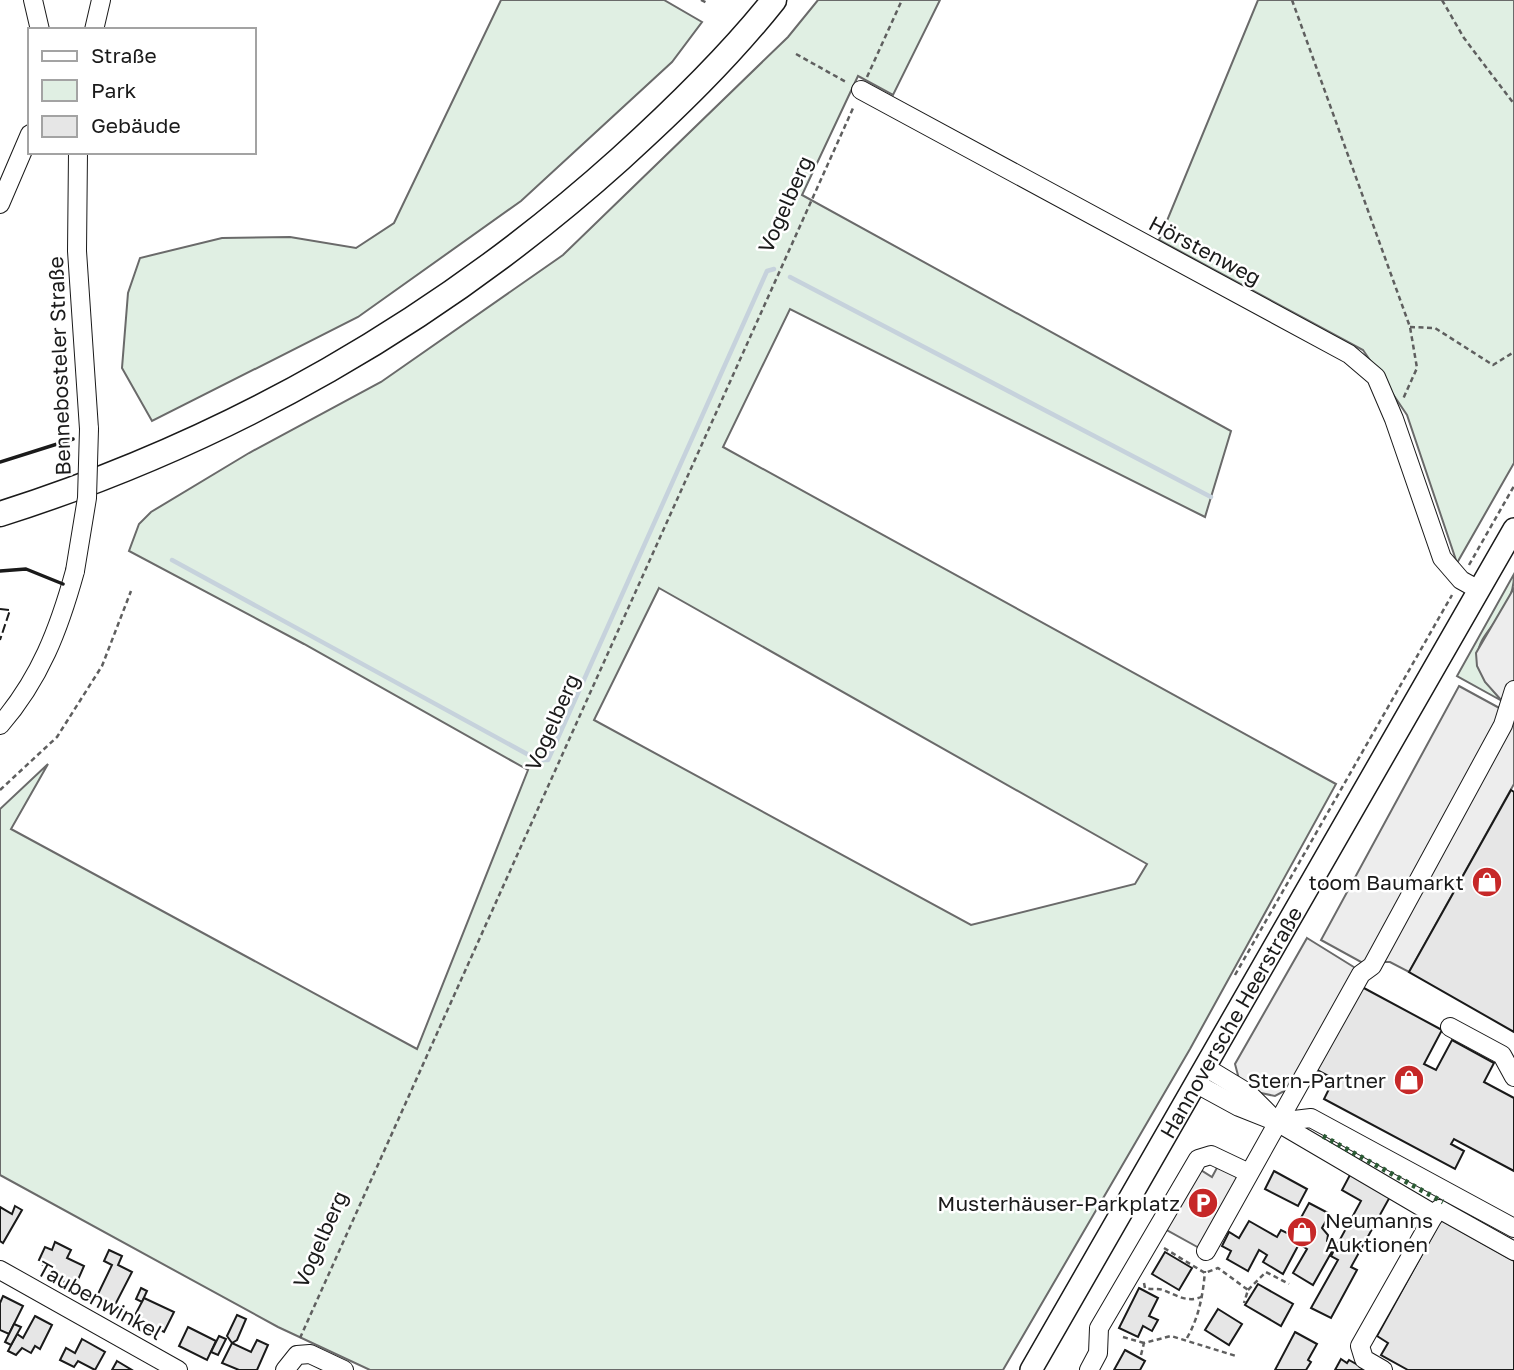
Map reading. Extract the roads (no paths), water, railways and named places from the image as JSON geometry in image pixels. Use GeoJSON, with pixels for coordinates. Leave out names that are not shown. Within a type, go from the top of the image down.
{"type":"FeatureCollection","features":[{"type":"Feature","properties":{"kind":"highway"},"geometry":{"type":"LineString","coordinates":[[0,514],[115,474],[208,435],[323,375],[422,314],[545,224],[586,189],[665,118],[774,0]]}},
{"type":"Feature","properties":{"kind":"main road","name":"Hannoversche Heerstraße"},"geometry":{"type":"LineString","coordinates":[[1031,1370],[1200,1075],[1470,585],[1514,529]]}},
{"type":"Feature","properties":{"kind":"street"},"geometry":{"type":"LineString","coordinates":[[33,0],[40,28]]}},
{"type":"Feature","properties":{"kind":"street"},"geometry":{"type":"LineString","coordinates":[[94,28],[101,0]]}},
{"type":"Feature","properties":{"kind":"street","name":"Hörstenweg"},"geometry":{"type":"LineString","coordinates":[[862,90],[1349,354],[1376,377],[1394,419],[1442,558],[1470,585]]}},
{"type":"Feature","properties":{"kind":"street"},"geometry":{"type":"LineString","coordinates":[[0,204],[28,139]]}},
{"type":"Feature","properties":{"kind":"street","name":"Bennebosteler Straße"},"geometry":{"type":"LineString","coordinates":[[0,725],[41,668],[61,621],[75,571],[87,498],[89,429],[77,251],[78,154]]}},
{"type":"Feature","properties":{"kind":"street"},"geometry":{"type":"LineString","coordinates":[[1206,1251],[1361,974],[1372,966],[1496,737],[1514,690]]}},
{"type":"Feature","properties":{"kind":"street"},"geometry":{"type":"LineString","coordinates":[[1450,1027],[1502,1055],[1514,1077]]}},
{"type":"Feature","properties":{"kind":"street"},"geometry":{"type":"LineString","coordinates":[[1200,1075],[1238,1107],[1277,1122],[1430,1214]]}},
{"type":"Feature","properties":{"kind":"street"},"geometry":{"type":"LineString","coordinates":[[1277,1122],[1311,1118],[1514,1228]]}},
{"type":"Feature","properties":{"kind":"street"},"geometry":{"type":"LineString","coordinates":[[1089,1370],[1098,1353],[1099,1328],[1198,1159],[1211,1155],[1249,1173]]}},
{"type":"Feature","properties":{"kind":"street"},"geometry":{"type":"LineString","coordinates":[[1383,1370],[1364,1359],[1360,1346],[1430,1214],[1439,1209],[1514,1251]]}},
{"type":"Feature","properties":{"kind":"street","name":"Taubenwinkel"},"geometry":{"type":"LineString","coordinates":[[0,1270],[178,1370]]}},
{"type":"Feature","properties":{"kind":"street"},"geometry":{"type":"LineString","coordinates":[[285,1370],[297,1355],[310,1354],[344,1370]]}},
{"type":"Feature","properties":{"kind":"waterway"},"geometry":{"type":"LineString","coordinates":[[172,560],[538,760],[548,760],[767,271],[774,269]]}},
{"type":"Feature","properties":{"kind":"waterway"},"geometry":{"type":"LineString","coordinates":[[790,277],[1211,497]]}},
{"type":"Feature","properties":{"kind":"place","name":"toom Baumarkt"},"geometry":{"type":"Point","coordinates":[1487,882]}},
{"type":"Feature","properties":{"kind":"place","name":"Stern-Partner"},"geometry":{"type":"Point","coordinates":[1409,1080]}},
{"type":"Feature","properties":{"kind":"place","name":"Musterhäuser-Parkplatz"},"geometry":{"type":"Point","coordinates":[1203,1203]}},
{"type":"Feature","properties":{"kind":"place","name":"Neumanns Auktionen"},"geometry":{"type":"Point","coordinates":[1302,1232]}}]}
